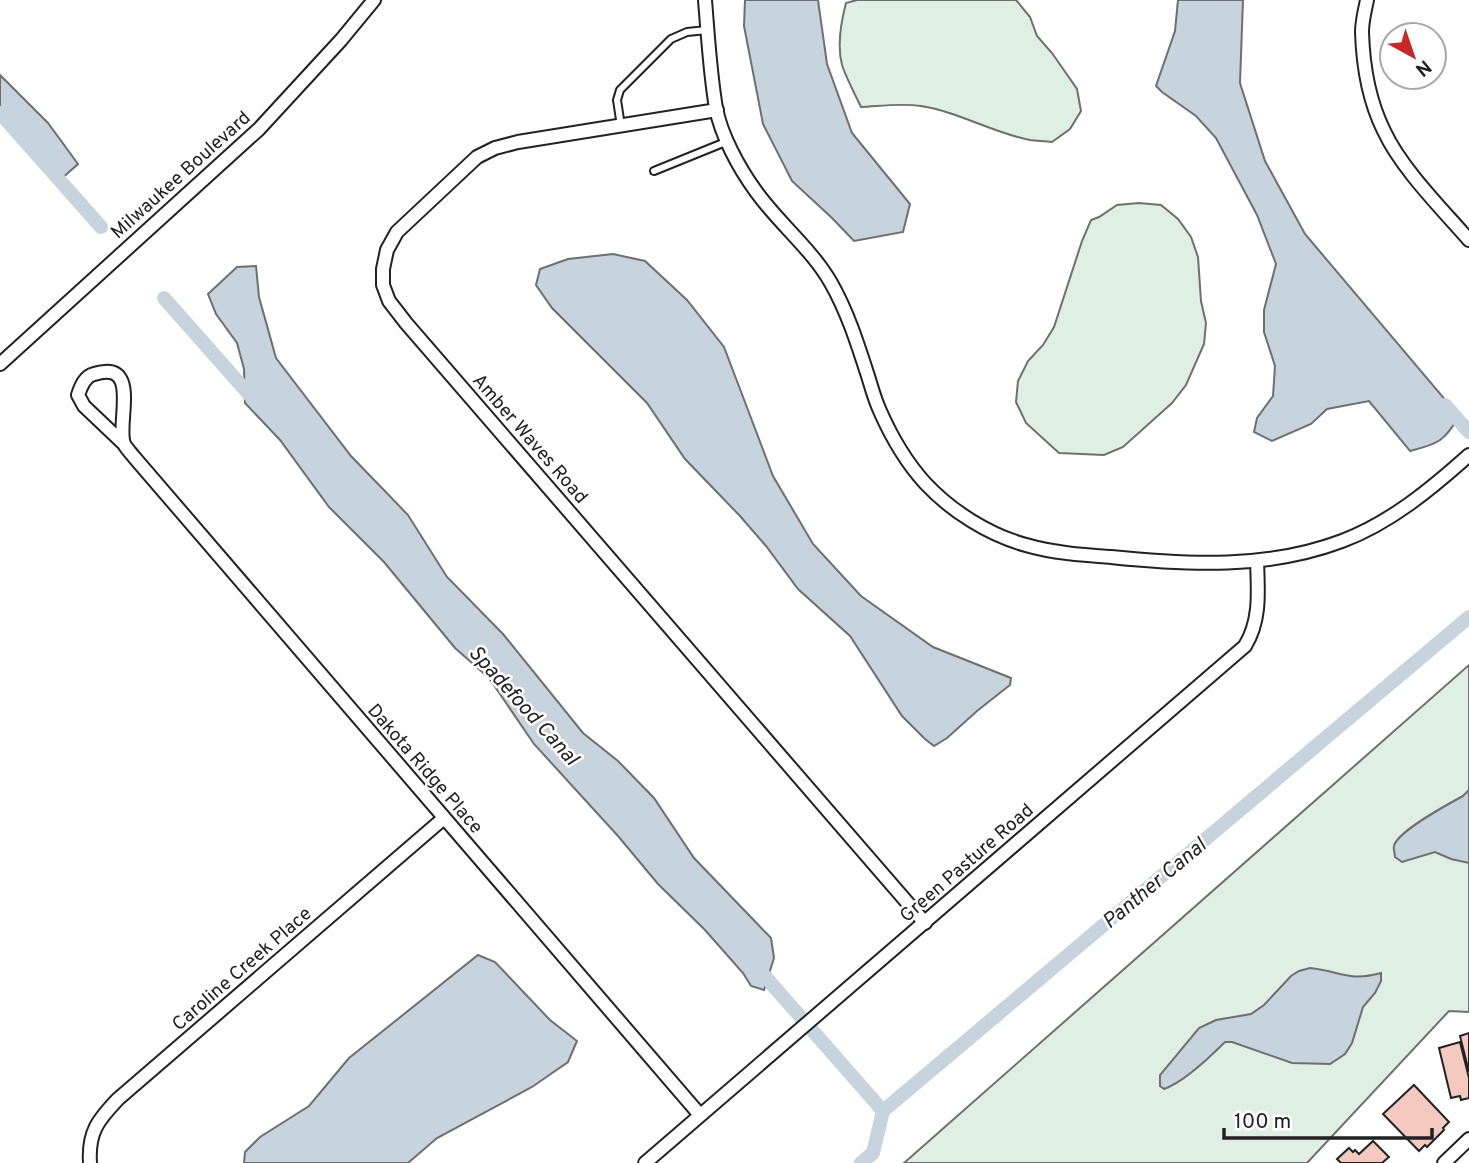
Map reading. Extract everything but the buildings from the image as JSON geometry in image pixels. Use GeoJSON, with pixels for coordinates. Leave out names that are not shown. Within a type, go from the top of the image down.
{"type":"FeatureCollection","features":[{"type":"Feature","properties":{"kind":"street","name":"Milwaukee Boulevard"},"geometry":{"type":"LineString","coordinates":[[0,364],[259,129],[374,0]]}},
{"type":"Feature","properties":{"kind":"street"},"geometry":{"type":"LineString","coordinates":[[705,0],[717,110],[738,164],[754,190],[815,258],[830,282],[855,337],[879,409],[908,461],[926,484],[950,506],[974,522],[1000,536],[1056,551],[1147,561],[1257,561],[1301,554],[1343,541],[1375,526],[1442,479],[1469,455]]}},
{"type":"Feature","properties":{"kind":"street"},"geometry":{"type":"LineString","coordinates":[[1367,0],[1362,30],[1366,69],[1375,111],[1384,133],[1399,157],[1469,240]]}},
{"type":"Feature","properties":{"kind":"street","name":"Amber Waves Road"},"geometry":{"type":"LineString","coordinates":[[717,110],[519,142],[495,148],[477,157],[397,232],[387,250],[383,285],[389,301],[486,416],[925,923]]}},
{"type":"Feature","properties":{"kind":"street","name":"Dakota Ridge Place"},"geometry":{"type":"LineString","coordinates":[[124,444],[122,427],[125,395],[122,383],[114,374],[90,374],[78,395],[83,405],[124,444],[700,1115]]}},
{"type":"Feature","properties":{"kind":"street","name":"Green Pasture Road"},"geometry":{"type":"LineString","coordinates":[[645,1163],[1245,646],[1256,620],[1257,561]]}},
{"type":"Feature","properties":{"kind":"street","name":"Caroline Creek Place"},"geometry":{"type":"LineString","coordinates":[[90,1163],[92,1135],[99,1119],[118,1099],[444,818]]}},
{"type":"Feature","properties":{"kind":"street"},"geometry":{"type":"LineString","coordinates":[[1444,1163],[1469,1139]]}},
{"type":"Feature","properties":{"kind":"lane"},"geometry":{"type":"LineString","coordinates":[[621,125],[617,100],[620,90],[671,39],[687,32],[708,30]]}},
{"type":"Feature","properties":{"kind":"lane"},"geometry":{"type":"LineString","coordinates":[[654,171],[727,141]]}},
{"type":"Feature","properties":{"kind":"green space"},"geometry":{"type":"Polygon","coordinates":[[[857,0],[1016,0],[1030,17],[1037,36],[1077,89],[1081,111],[1070,129],[1052,142],[1016,137],[921,106],[861,107],[844,71],[840,50],[846,3],[857,0]]]}},
{"type":"Feature","properties":{"kind":"green space"},"geometry":{"type":"Polygon","coordinates":[[[1117,205],[1161,205],[1178,219],[1191,237],[1198,257],[1201,301],[1206,323],[1204,344],[1186,385],[1172,403],[1123,447],[1104,455],[1059,453],[1026,423],[1016,402],[1018,381],[1028,361],[1043,345],[1054,327],[1091,220],[1117,205]]]}},
{"type":"Feature","properties":{"kind":"green space"},"geometry":{"type":"Polygon","coordinates":[[[1469,665],[1469,1012],[1449,1011],[1307,1163],[904,1163],[1469,665]]]}},
{"type":"Feature","properties":{"kind":"water"},"geometry":{"type":"Polygon","coordinates":[[[745,0],[818,0],[827,64],[852,133],[910,204],[903,232],[854,241],[792,181],[763,124],[744,26],[745,0]]]}},
{"type":"Feature","properties":{"kind":"water"},"geometry":{"type":"Polygon","coordinates":[[[1178,0],[1243,0],[1240,83],[1265,161],[1305,234],[1459,416],[1440,440],[1410,451],[1369,401],[1327,409],[1311,424],[1272,441],[1254,432],[1257,418],[1273,396],[1275,366],[1264,332],[1264,310],[1276,264],[1257,215],[1216,138],[1196,116],[1156,86],[1175,31],[1178,0]]]}},
{"type":"Feature","properties":{"kind":"water"},"geometry":{"type":"Polygon","coordinates":[[[0,75],[48,123],[78,164],[60,180],[15,129],[0,117],[0,75]]]}},
{"type":"Feature","properties":{"kind":"water"},"geometry":{"type":"Polygon","coordinates":[[[613,254],[645,261],[687,300],[724,347],[773,476],[813,544],[861,596],[933,647],[1011,678],[1010,685],[947,738],[934,746],[902,716],[850,636],[798,589],[740,516],[685,459],[647,403],[552,308],[536,285],[540,269],[568,259],[613,254]]]}},
{"type":"Feature","properties":{"kind":"water"},"geometry":{"type":"Polygon","coordinates":[[[256,266],[259,297],[276,358],[351,456],[408,515],[447,577],[503,634],[583,733],[618,761],[654,798],[694,858],[771,938],[774,958],[764,990],[751,986],[705,930],[658,884],[534,744],[489,678],[455,648],[384,562],[329,507],[280,440],[245,403],[244,369],[237,343],[216,314],[208,294],[237,267],[256,266]]]}},
{"type":"Feature","properties":{"kind":"water"},"geometry":{"type":"Polygon","coordinates":[[[1469,790],[1469,863],[1435,852],[1402,862],[1395,857],[1394,846],[1404,833],[1469,790]]]}},
{"type":"Feature","properties":{"kind":"water"},"geometry":{"type":"Polygon","coordinates":[[[478,955],[495,962],[550,1020],[577,1041],[568,1062],[532,1087],[437,1138],[408,1163],[244,1163],[245,1152],[260,1137],[309,1106],[349,1058],[478,955]]]}},
{"type":"Feature","properties":{"kind":"water"},"geometry":{"type":"Polygon","coordinates":[[[1310,968],[1352,976],[1381,973],[1381,981],[1363,1007],[1352,1043],[1345,1054],[1330,1064],[1292,1063],[1225,1042],[1180,1081],[1164,1089],[1160,1086],[1160,1075],[1199,1028],[1216,1020],[1251,1014],[1264,1005],[1291,976],[1310,968]]]}},
{"type":"Feature","properties":{"kind":"waterway","name":"Spadefood Canal"},"geometry":{"type":"LineString","coordinates":[[0,113],[101,227]]}},
{"type":"Feature","properties":{"kind":"waterway","name":"Spadefood Canal"},"geometry":{"type":"LineString","coordinates":[[164,298],[256,402]]}},
{"type":"Feature","properties":{"kind":"waterway"},"geometry":{"type":"LineString","coordinates":[[1445,405],[1469,432]]}},
{"type":"Feature","properties":{"kind":"waterway","name":"Panther Canal"},"geometry":{"type":"LineString","coordinates":[[861,1163],[873,1153],[883,1111],[1469,617]]}},
{"type":"Feature","properties":{"kind":"waterway","name":"Spadefood Canal"},"geometry":{"type":"LineString","coordinates":[[755,965],[883,1111]]}}]}
